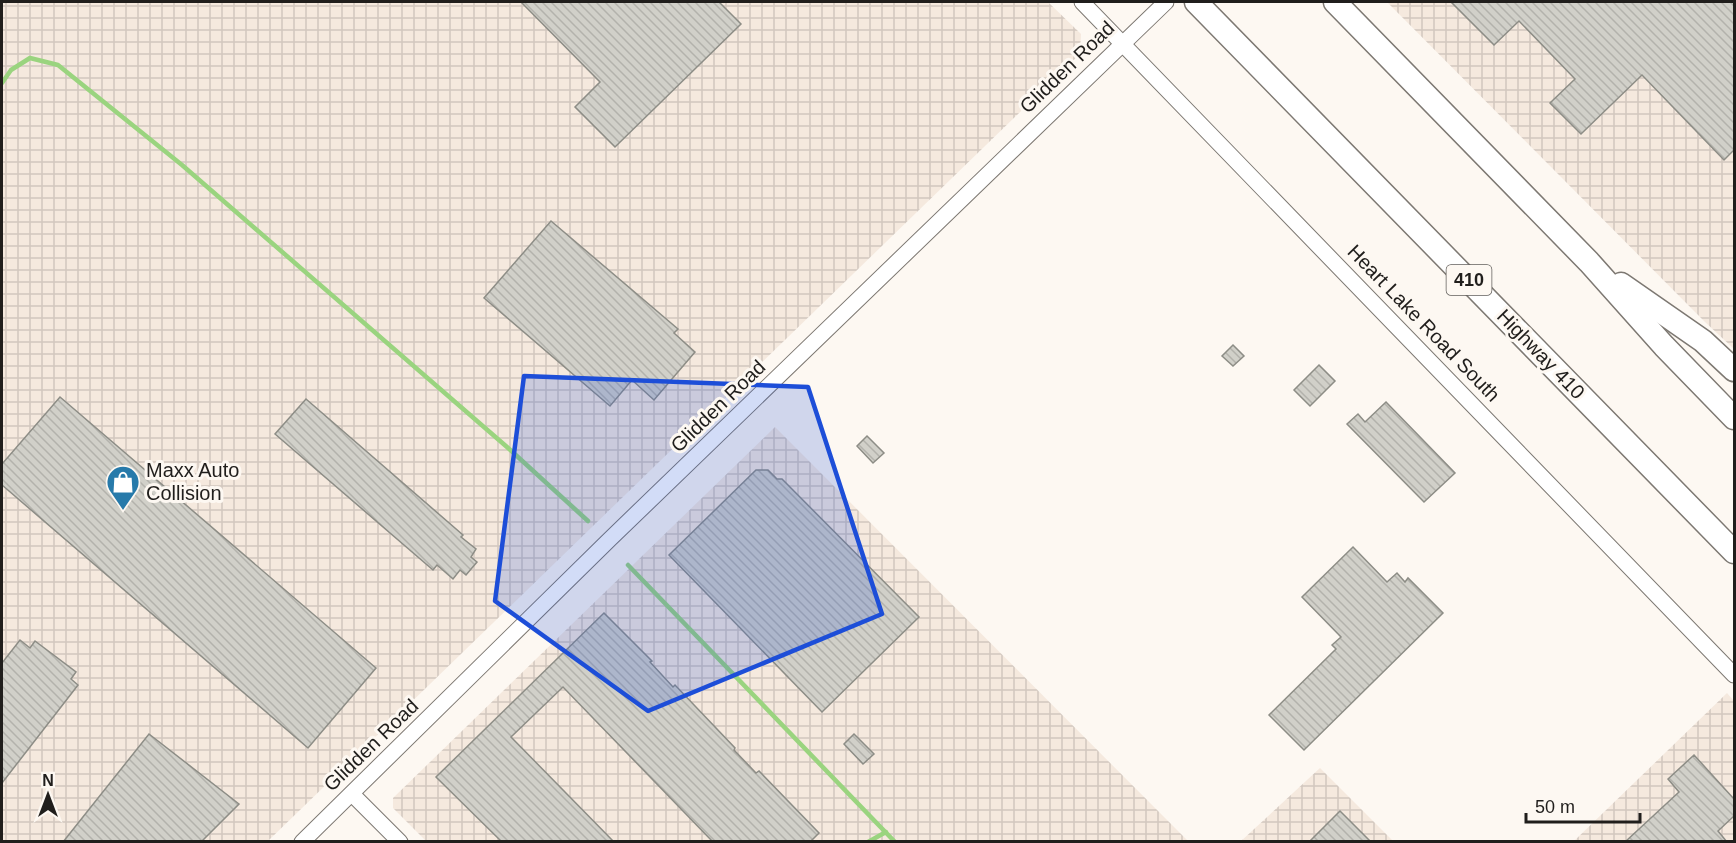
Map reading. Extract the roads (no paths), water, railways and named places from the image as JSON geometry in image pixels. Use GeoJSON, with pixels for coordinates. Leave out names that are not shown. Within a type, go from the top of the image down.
{"type":"FeatureCollection","features":[{"type":"Feature","properties":{"kind":"highway"},"geometry":{"type":"LineString","coordinates":[[1335,2],[1589,262],[1664,346],[1734,418]]}},
{"type":"Feature","properties":{"kind":"highway","name":"Highway 410"},"geometry":{"type":"LineString","coordinates":[[1199,5],[1734,552]]}},
{"type":"Feature","properties":{"kind":"highway"},"geometry":{"type":"LineString","coordinates":[[1589,262],[1703,341],[1734,370]]}},
{"type":"Feature","properties":{"kind":"street","name":"Heart Lake Road South"},"geometry":{"type":"LineString","coordinates":[[1082,2],[1734,675]]}},
{"type":"Feature","properties":{"kind":"street","name":"Glidden Road"},"geometry":{"type":"LineString","coordinates":[[302,842],[610,539],[1166,2]]}},
{"type":"Feature","properties":{"kind":"street"},"geometry":{"type":"LineString","coordinates":[[352,794],[400,842]]}},
{"type":"Feature","properties":{"kind":"waterway"},"geometry":{"type":"LineString","coordinates":[[2,83],[11,70],[30,58],[58,65],[182,165],[507,447],[588,521]]}},
{"type":"Feature","properties":{"kind":"waterway"},"geometry":{"type":"LineString","coordinates":[[628,565],[895,842]]}},
{"type":"Feature","properties":{"kind":"waterway"},"geometry":{"type":"LineString","coordinates":[[868,842],[886,832]]}},
{"type":"Feature","properties":{"kind":"place","name":"Maxx Auto Collision"},"geometry":{"type":"Point","coordinates":[123,511]}}]}
